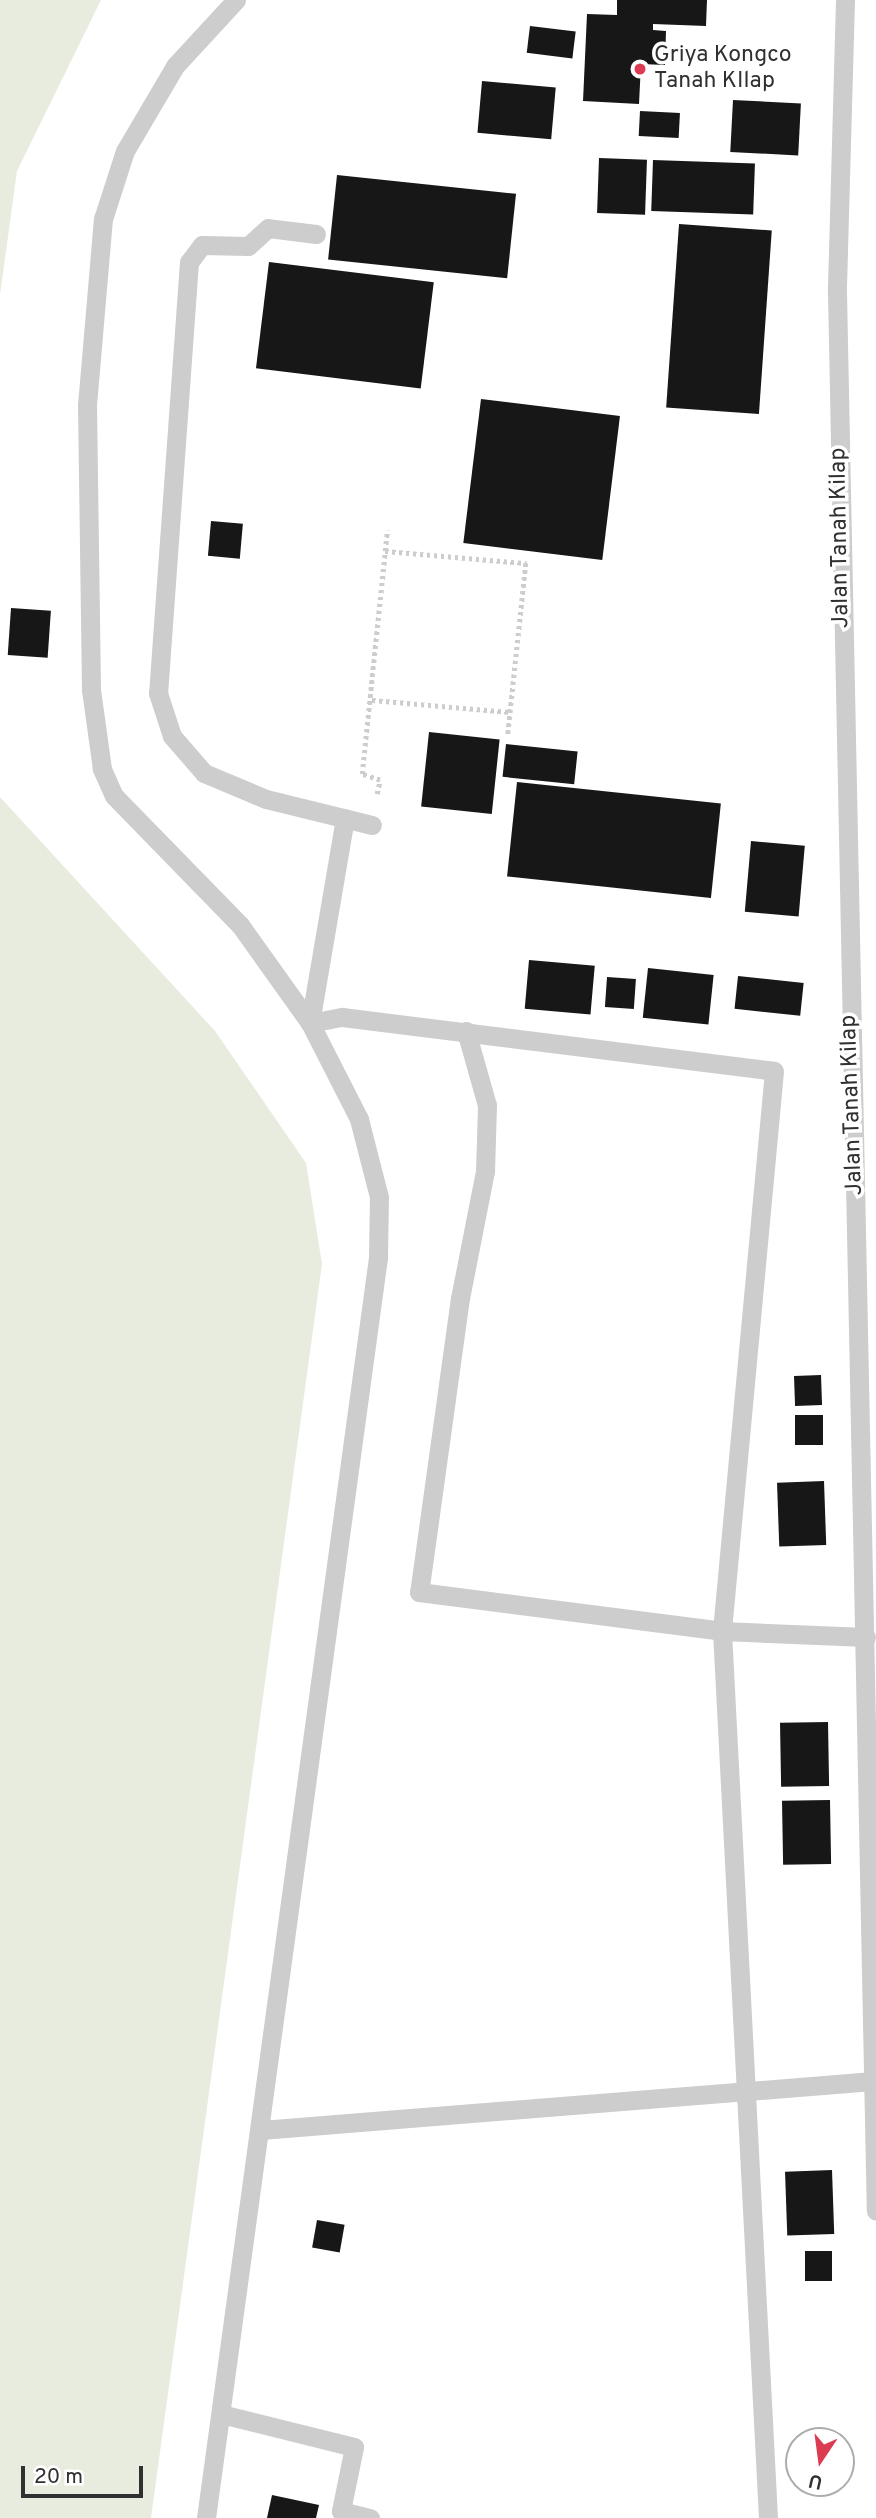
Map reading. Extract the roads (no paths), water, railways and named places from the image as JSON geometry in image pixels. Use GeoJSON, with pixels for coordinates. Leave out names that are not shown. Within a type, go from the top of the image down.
{"type":"FeatureCollection","features":[{"type":"Feature","properties":{"kind":"lane"},"geometry":{"type":"LineString","coordinates":[[206,2518],[378,1258],[379,1197],[359,1119],[310,1023],[240,925],[114,796],[102,769],[91,690],[87,405],[103,219],[125,151],[175,66],[236,0]]}},
{"type":"Feature","properties":{"kind":"lane","name":"Jalan Tanah Kilap"},"geometry":{"type":"LineString","coordinates":[[845,0],[836,293],[876,2210]]}},
{"type":"Feature","properties":{"kind":"lane"},"geometry":{"type":"LineString","coordinates":[[316,234],[268,228],[248,246],[202,245],[189,262],[158,693],[172,736],[204,772],[265,799],[372,825]]}},
{"type":"Feature","properties":{"kind":"lane"},"geometry":{"type":"LineString","coordinates":[[310,1023],[345,818]]}},
{"type":"Feature","properties":{"kind":"lane"},"geometry":{"type":"LineString","coordinates":[[310,1023],[342,1017],[774,1071],[722,1631],[768,2518]]}},
{"type":"Feature","properties":{"kind":"lane"},"geometry":{"type":"LineString","coordinates":[[466,1031],[488,1105],[485,1171],[460,1298],[419,1592],[722,1631],[866,1636]]}},
{"type":"Feature","properties":{"kind":"lane"},"geometry":{"type":"LineString","coordinates":[[261,2130],[873,2081]]}},
{"type":"Feature","properties":{"kind":"lane"},"geometry":{"type":"LineString","coordinates":[[221,2414],[354,2447],[341,2511],[370,2518]]}},
{"type":"Feature","properties":{"kind":"place","name":"Griya Kongco Tanah KIlap"},"geometry":{"type":"Point","coordinates":[640,69]}}]}
